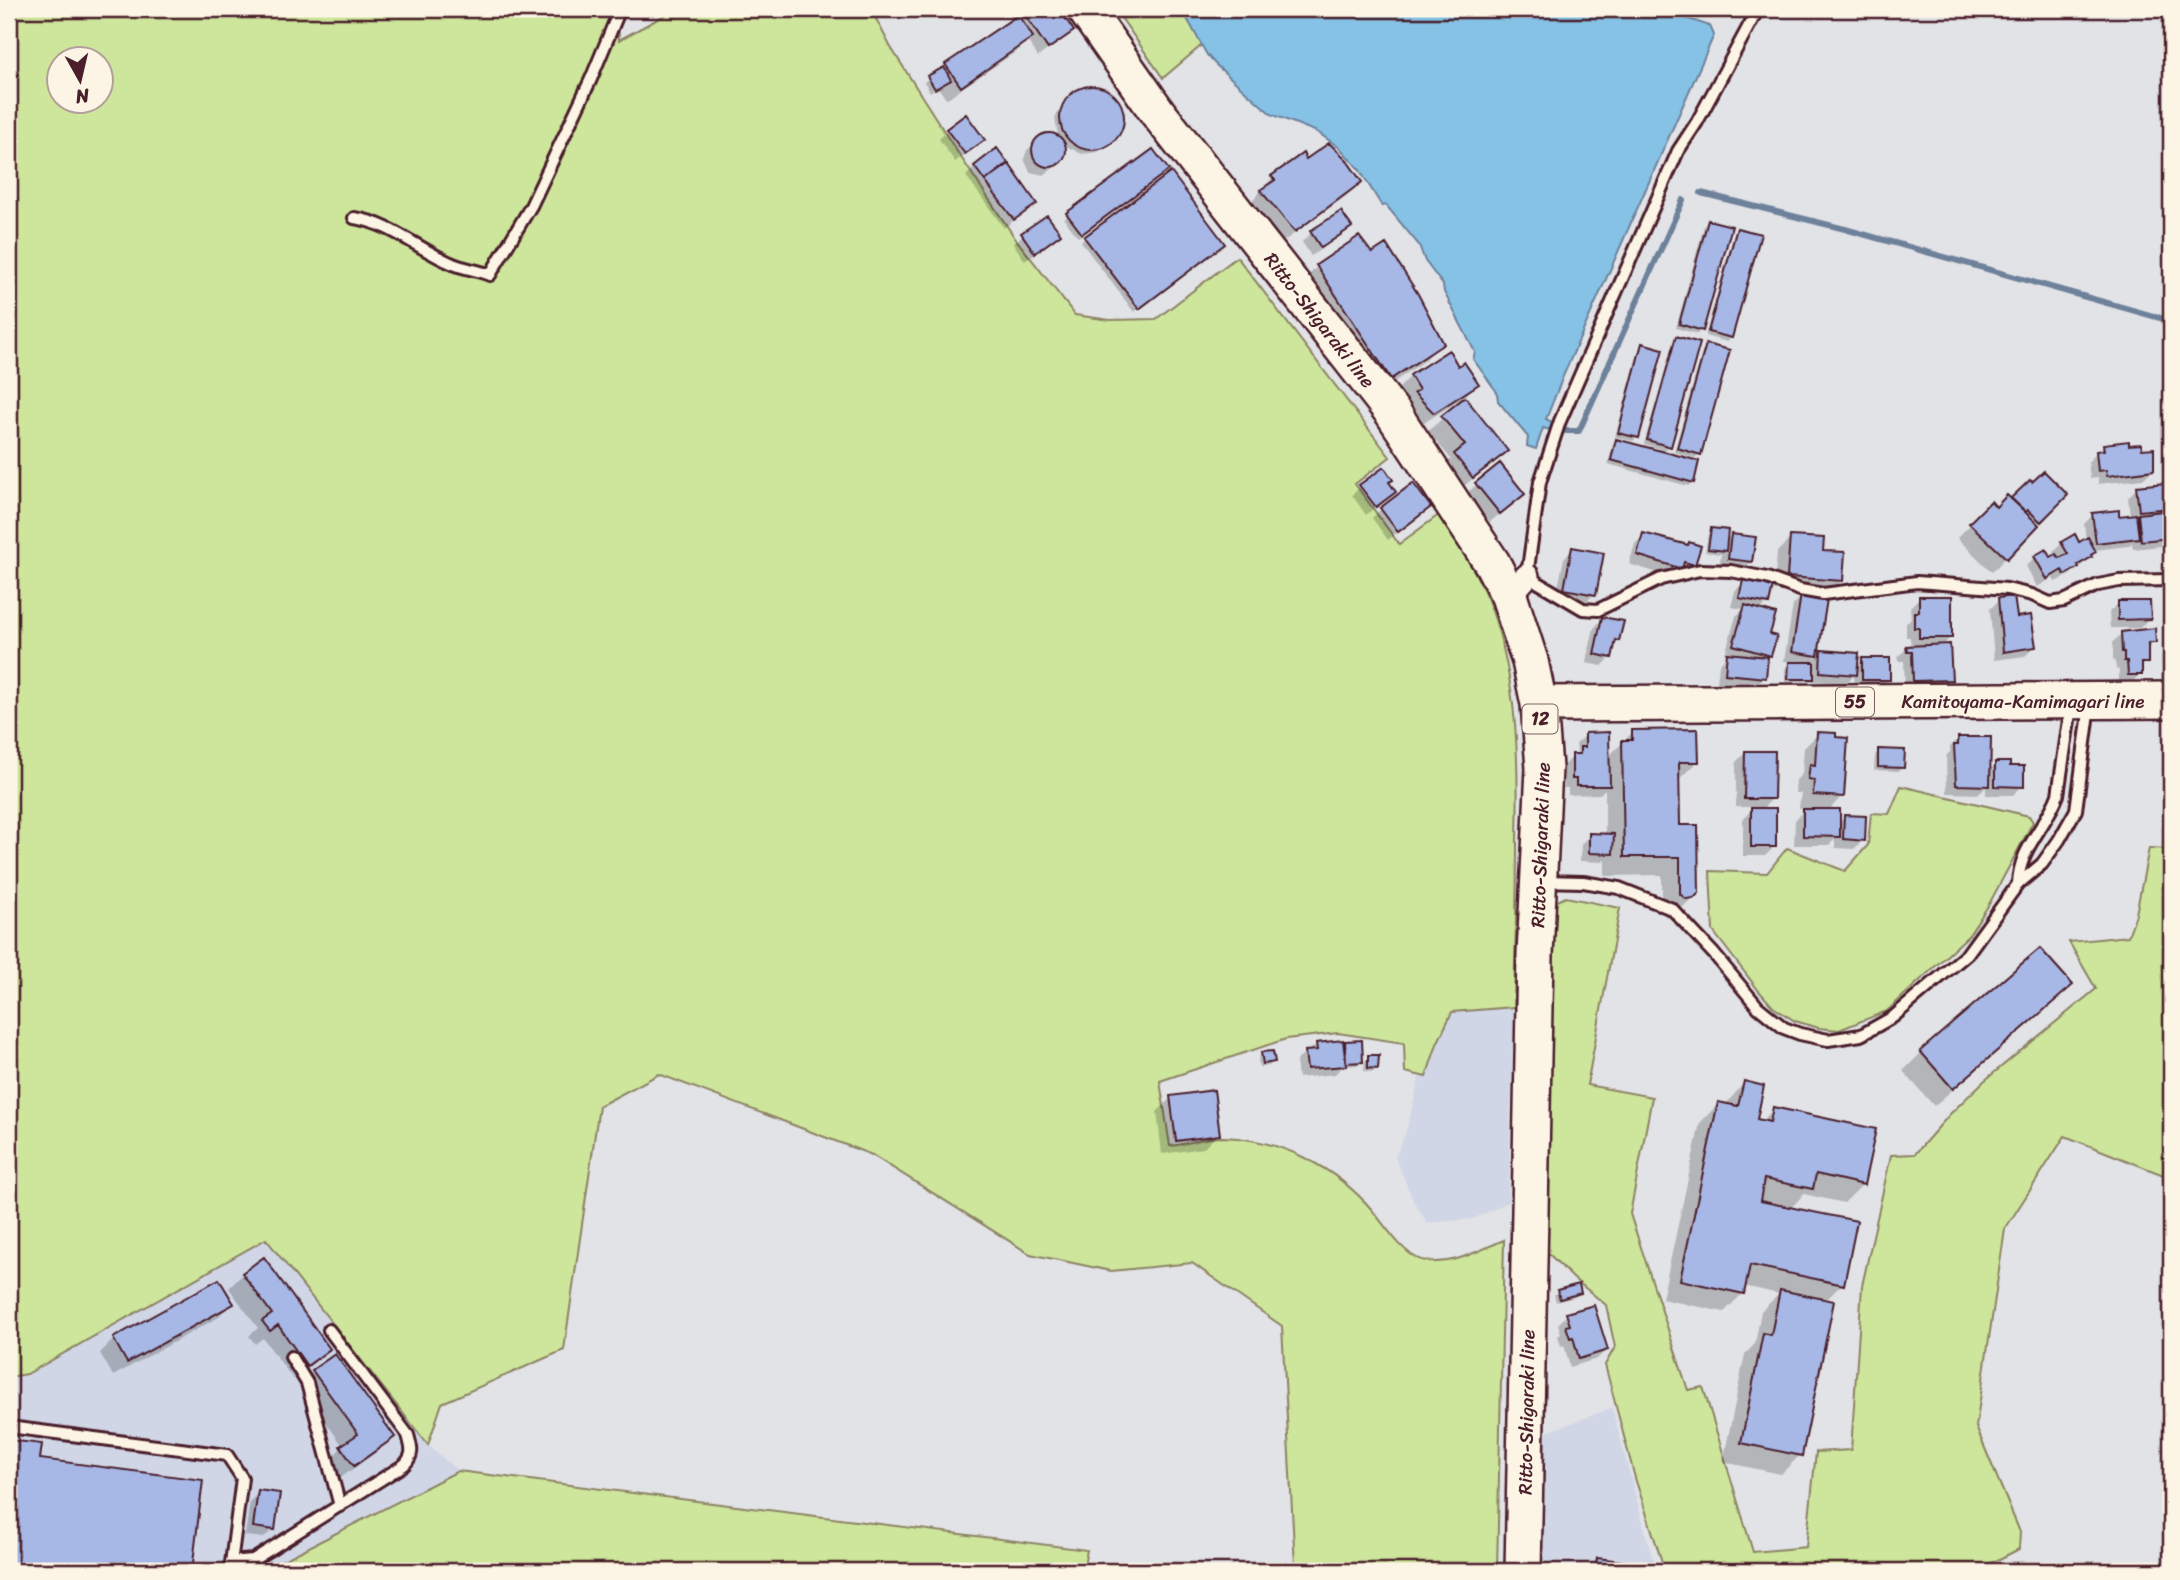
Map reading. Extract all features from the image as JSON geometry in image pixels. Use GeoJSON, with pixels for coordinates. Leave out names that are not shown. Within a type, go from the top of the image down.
{"type":"FeatureCollection","features":[{"type":"Feature","properties":{"kind":"main road","name":"Ritto-Shigaraki line"},"geometry":{"type":"LineString","coordinates":[[1085,9],[1158,113],[1392,413],[1492,563],[1518,586],[1539,704],[1544,768],[1534,1006],[1523,1571]]}},
{"type":"Feature","properties":{"kind":"main road","name":"Kamitoyama-Kamimagari line"},"geometry":{"type":"LineString","coordinates":[[1539,704],[2171,700]]}},
{"type":"Feature","properties":{"kind":"lane"},"geometry":{"type":"LineString","coordinates":[[354,218],[372,220],[454,265],[490,275],[531,206],[591,79],[620,9]]}},
{"type":"Feature","properties":{"kind":"lane"},"geometry":{"type":"LineString","coordinates":[[1758,9],[1697,122],[1678,150],[1560,421],[1540,482],[1518,586],[1583,609],[1598,610],[1661,579],[1700,570],[1731,571],[1767,578],[1800,590],[1823,594],[1917,582],[2007,589],[2050,603],[2064,601],[2098,584],[2171,580]]}},
{"type":"Feature","properties":{"kind":"lane"},"geometry":{"type":"LineString","coordinates":[[1539,881],[1583,882],[1619,888],[1672,909],[1758,1007],[1784,1028],[1828,1040],[1861,1035],[1893,1017],[1967,954],[2018,884],[2042,864],[2059,841],[2076,810],[2081,700]]}},
{"type":"Feature","properties":{"kind":"lane"},"geometry":{"type":"LineString","coordinates":[[2018,884],[2018,869],[2028,844],[2058,795],[2081,700]]}},
{"type":"Feature","properties":{"kind":"lane"},"geometry":{"type":"LineString","coordinates":[[9,1427],[227,1455],[242,1478],[231,1567],[253,1560],[404,1465],[411,1457],[408,1435],[329,1330]]}},
{"type":"Feature","properties":{"kind":"lane"},"geometry":{"type":"LineString","coordinates":[[291,1357],[307,1383],[340,1506]]}},
{"type":"Feature","properties":{"kind":"shaded area"},"geometry":{"type":"Polygon","coordinates":[[[1514,1007],[1508,1202],[1473,1219],[1427,1223],[1413,1200],[1395,1157],[1406,1132],[1420,1076],[1426,1077],[1451,1012],[1514,1007]]]}},
{"type":"Feature","properties":{"kind":"shaded area"},"geometry":{"type":"Polygon","coordinates":[[[266,1239],[428,1445],[458,1471],[1087,1550],[1083,1571],[9,1571],[9,1377],[27,1374],[266,1239]]]}},
{"type":"Feature","properties":{"kind":"shaded area"},"geometry":{"type":"Polygon","coordinates":[[[1612,1408],[1652,1556],[1661,1571],[1536,1571],[1539,1435],[1612,1408]]]}},
{"type":"Feature","properties":{"kind":"green space"},"geometry":{"type":"Polygon","coordinates":[[[9,9],[618,9],[619,40],[676,9],[871,9],[890,46],[952,144],[1015,238],[1075,315],[1110,320],[1156,319],[1237,257],[1390,457],[1355,484],[1399,544],[1440,514],[1474,572],[1491,608],[1500,636],[1515,723],[1518,811],[1514,1007],[1452,1012],[1426,1077],[1405,1072],[1404,1043],[1338,1033],[1286,1039],[1160,1081],[1170,1146],[1223,1137],[1265,1143],[1305,1158],[1342,1181],[1373,1211],[1409,1253],[1422,1260],[1454,1260],[1504,1240],[1497,1571],[1333,1571],[1295,1565],[1282,1326],[1192,1263],[1111,1271],[1030,1254],[872,1155],[659,1074],[599,1106],[564,1350],[442,1403],[428,1445],[266,1239],[27,1374],[9,1377],[9,9]]]}},
{"type":"Feature","properties":{"kind":"green space"},"geometry":{"type":"Polygon","coordinates":[[[1115,9],[1182,9],[1202,45],[1163,78],[1115,9]]]}},
{"type":"Feature","properties":{"kind":"green space"},"geometry":{"type":"Polygon","coordinates":[[[1901,786],[2029,816],[2033,822],[1988,906],[1969,935],[1887,1011],[1839,1030],[1795,1021],[1773,1007],[1713,931],[1710,871],[1767,873],[1787,848],[1845,871],[1868,845],[1871,813],[1889,814],[1901,786]]]}},
{"type":"Feature","properties":{"kind":"green space"},"geometry":{"type":"Polygon","coordinates":[[[2149,848],[2171,849],[2171,1178],[2065,1136],[2005,1229],[1976,1427],[2020,1532],[2019,1549],[1976,1571],[1665,1571],[1635,1478],[1605,1365],[1615,1347],[1606,1305],[1544,1249],[1550,913],[1557,901],[1566,897],[1620,908],[1587,1085],[1652,1097],[1630,1214],[1688,1390],[1703,1387],[1753,1552],[1806,1547],[1816,1452],[1851,1450],[1862,1286],[1891,1155],[1915,1154],[1984,1081],[2096,989],[2069,942],[2128,936],[2136,914],[2149,848]]]}},
{"type":"Feature","properties":{"kind":"green space"},"geometry":{"type":"Polygon","coordinates":[[[458,1471],[1087,1550],[1083,1571],[262,1571],[458,1471]]]}},
{"type":"Feature","properties":{"kind":"water"},"geometry":{"type":"Polygon","coordinates":[[[1182,9],[1659,9],[1710,26],[1714,35],[1564,374],[1546,419],[1552,422],[1550,430],[1543,428],[1536,449],[1527,446],[1528,437],[1498,401],[1497,392],[1473,359],[1475,352],[1444,292],[1443,285],[1425,261],[1419,245],[1386,205],[1382,206],[1359,169],[1340,148],[1317,132],[1271,114],[1215,64],[1207,55],[1182,9]]]}},
{"type":"Feature","properties":{"kind":"building"},"geometry":{"type":"Polygon","coordinates":[[[1021,9],[1059,9],[1074,31],[1048,49],[1021,9]]]}},
{"type":"Feature","properties":{"kind":"building"},"geometry":{"type":"Polygon","coordinates":[[[1018,15],[1033,37],[961,87],[945,64],[1018,15]]]}},
{"type":"Feature","properties":{"kind":"building"},"geometry":{"type":"Polygon","coordinates":[[[944,67],[951,80],[935,89],[927,76],[944,67]]]}},
{"type":"Feature","properties":{"kind":"building"},"geometry":{"type":"Polygon","coordinates":[[[1086,86],[1098,86],[1115,95],[1122,106],[1122,130],[1115,141],[1098,150],[1086,150],[1074,145],[1065,136],[1060,124],[1060,112],[1065,100],[1074,91],[1086,86]]]}},
{"type":"Feature","properties":{"kind":"building"},"geometry":{"type":"Polygon","coordinates":[[[966,114],[985,140],[965,154],[946,129],[966,114]]]}},
{"type":"Feature","properties":{"kind":"building"},"geometry":{"type":"Polygon","coordinates":[[[1049,133],[1061,138],[1066,150],[1061,162],[1049,167],[1037,162],[1032,150],[1037,138],[1049,133]]]}},
{"type":"Feature","properties":{"kind":"building"},"geometry":{"type":"Polygon","coordinates":[[[1329,143],[1345,158],[1362,182],[1295,232],[1260,190],[1275,180],[1271,176],[1303,153],[1306,159],[1329,143]]]}},
{"type":"Feature","properties":{"kind":"building"},"geometry":{"type":"Polygon","coordinates":[[[997,148],[1008,163],[985,181],[974,166],[997,148]]]}},
{"type":"Feature","properties":{"kind":"building"},"geometry":{"type":"Polygon","coordinates":[[[1153,149],[1169,170],[1082,234],[1066,213],[1153,149]]]}},
{"type":"Feature","properties":{"kind":"building"},"geometry":{"type":"Polygon","coordinates":[[[1009,164],[1037,204],[1014,220],[985,181],[1009,164]]]}},
{"type":"Feature","properties":{"kind":"building"},"geometry":{"type":"Polygon","coordinates":[[[1171,172],[1225,244],[1139,309],[1084,237],[1171,172]]]}},
{"type":"Feature","properties":{"kind":"building"},"geometry":{"type":"Polygon","coordinates":[[[1341,211],[1352,227],[1321,248],[1310,231],[1341,211]]]}},
{"type":"Feature","properties":{"kind":"building"},"geometry":{"type":"Polygon","coordinates":[[[1047,215],[1061,234],[1035,253],[1021,233],[1047,215]]]}},
{"type":"Feature","properties":{"kind":"building"},"geometry":{"type":"Polygon","coordinates":[[[1708,220],[1732,226],[1703,331],[1679,324],[1708,220]]]}},
{"type":"Feature","properties":{"kind":"building"},"geometry":{"type":"Polygon","coordinates":[[[1737,228],[1761,234],[1732,338],[1708,332],[1737,228]]]}},
{"type":"Feature","properties":{"kind":"building"},"geometry":{"type":"Polygon","coordinates":[[[1359,236],[1372,253],[1386,244],[1418,294],[1444,344],[1391,379],[1316,265],[1359,236]]]}},
{"type":"Feature","properties":{"kind":"building"},"geometry":{"type":"Polygon","coordinates":[[[1676,336],[1700,343],[1671,447],[1647,440],[1676,336]]]}},
{"type":"Feature","properties":{"kind":"building"},"geometry":{"type":"Polygon","coordinates":[[[1642,343],[1663,349],[1639,438],[1618,433],[1642,343]]]}},
{"type":"Feature","properties":{"kind":"building"},"geometry":{"type":"Polygon","coordinates":[[[1706,344],[1730,350],[1701,455],[1677,448],[1706,344]]]}},
{"type":"Feature","properties":{"kind":"building"},"geometry":{"type":"Polygon","coordinates":[[[1449,350],[1458,366],[1464,362],[1479,384],[1434,413],[1414,393],[1419,390],[1410,375],[1449,350]]]}},
{"type":"Feature","properties":{"kind":"building"},"geometry":{"type":"Polygon","coordinates":[[[1465,397],[1508,451],[1473,478],[1454,454],[1465,445],[1441,416],[1465,397]]]}},
{"type":"Feature","properties":{"kind":"building"},"geometry":{"type":"Polygon","coordinates":[[[1616,439],[1699,461],[1694,483],[1611,460],[1616,439]]]}},
{"type":"Feature","properties":{"kind":"building"},"geometry":{"type":"Polygon","coordinates":[[[2129,441],[2129,445],[2141,444],[2142,449],[2154,448],[2154,470],[2107,476],[2106,470],[2098,471],[2096,451],[2104,450],[2103,444],[2129,441]]]}},
{"type":"Feature","properties":{"kind":"building"},"geometry":{"type":"Polygon","coordinates":[[[1500,463],[1525,494],[1500,514],[1475,483],[1500,463]]]}},
{"type":"Feature","properties":{"kind":"building"},"geometry":{"type":"Polygon","coordinates":[[[1384,467],[1393,480],[1389,482],[1396,492],[1376,507],[1359,485],[1384,467]]]}},
{"type":"Feature","properties":{"kind":"building"},"geometry":{"type":"Polygon","coordinates":[[[2044,471],[2068,495],[2041,522],[2011,498],[2044,471]]]}},
{"type":"Feature","properties":{"kind":"building"},"geometry":{"type":"Polygon","coordinates":[[[1413,483],[1431,507],[1398,532],[1380,508],[1413,483]]]}},
{"type":"Feature","properties":{"kind":"building"},"geometry":{"type":"Polygon","coordinates":[[[2165,483],[2166,490],[2171,490],[2171,508],[2139,511],[2136,486],[2165,483]]]}},
{"type":"Feature","properties":{"kind":"building"},"geometry":{"type":"Polygon","coordinates":[[[2007,495],[2039,525],[2007,559],[1969,523],[1991,501],[1996,507],[2007,495]]]}},
{"type":"Feature","properties":{"kind":"building"},"geometry":{"type":"Polygon","coordinates":[[[2119,510],[2119,516],[2136,514],[2139,538],[2096,543],[2092,513],[2119,510]]]}},
{"type":"Feature","properties":{"kind":"building"},"geometry":{"type":"Polygon","coordinates":[[[2171,510],[2171,538],[2141,541],[2138,514],[2171,510]]]}},
{"type":"Feature","properties":{"kind":"building"},"geometry":{"type":"Polygon","coordinates":[[[1711,528],[1728,530],[1726,551],[1708,549],[1711,528]]]}},
{"type":"Feature","properties":{"kind":"building"},"geometry":{"type":"Polygon","coordinates":[[[1643,533],[1701,546],[1695,565],[1684,562],[1682,569],[1637,555],[1643,533]]]}},
{"type":"Feature","properties":{"kind":"building"},"geometry":{"type":"Polygon","coordinates":[[[1731,534],[1756,537],[1752,562],[1728,559],[1731,534]]]}},
{"type":"Feature","properties":{"kind":"building"},"geometry":{"type":"Polygon","coordinates":[[[2075,534],[2079,542],[2088,537],[2096,552],[2065,575],[2062,570],[2047,579],[2034,556],[2046,549],[2051,557],[2056,554],[2059,558],[2068,554],[2061,542],[2075,534]]]}},
{"type":"Feature","properties":{"kind":"building"},"geometry":{"type":"Polygon","coordinates":[[[1790,536],[1824,538],[1823,551],[1845,552],[1843,581],[1787,577],[1790,536]]]}},
{"type":"Feature","properties":{"kind":"building"},"geometry":{"type":"Polygon","coordinates":[[[1572,547],[1604,553],[1596,595],[1564,589],[1572,547]]]}},
{"type":"Feature","properties":{"kind":"building"},"geometry":{"type":"Polygon","coordinates":[[[1743,580],[1773,586],[1769,604],[1739,598],[1743,580]]]}},
{"type":"Feature","properties":{"kind":"building"},"geometry":{"type":"Polygon","coordinates":[[[1801,594],[1827,599],[1818,656],[1792,652],[1801,594]]]}},
{"type":"Feature","properties":{"kind":"building"},"geometry":{"type":"Polygon","coordinates":[[[1919,596],[1952,596],[1952,638],[1919,638],[1919,628],[1914,628],[1914,612],[1919,612],[1919,596]]]}},
{"type":"Feature","properties":{"kind":"building"},"geometry":{"type":"Polygon","coordinates":[[[2014,596],[2017,617],[2031,615],[2036,647],[2003,652],[1998,598],[2014,596]]]}},
{"type":"Feature","properties":{"kind":"building"},"geometry":{"type":"Polygon","coordinates":[[[2118,601],[2150,601],[2151,619],[2118,620],[2118,601]]]}},
{"type":"Feature","properties":{"kind":"building"},"geometry":{"type":"Polygon","coordinates":[[[1745,605],[1776,614],[1770,634],[1777,636],[1771,656],[1733,645],[1745,605]]]}},
{"type":"Feature","properties":{"kind":"building"},"geometry":{"type":"Polygon","coordinates":[[[1602,617],[1624,621],[1612,658],[1594,654],[1602,617]]]}},
{"type":"Feature","properties":{"kind":"building"},"geometry":{"type":"Polygon","coordinates":[[[2155,628],[2156,643],[2148,643],[2148,663],[2142,663],[2142,675],[2128,675],[2127,661],[2124,661],[2122,652],[2121,632],[2155,628]]]}},
{"type":"Feature","properties":{"kind":"building"},"geometry":{"type":"Polygon","coordinates":[[[1950,644],[1952,680],[1913,681],[1912,652],[1907,652],[1906,646],[1950,644]]]}},
{"type":"Feature","properties":{"kind":"building"},"geometry":{"type":"Polygon","coordinates":[[[1821,650],[1859,653],[1857,675],[1820,672],[1821,650]]]}},
{"type":"Feature","properties":{"kind":"building"},"geometry":{"type":"Polygon","coordinates":[[[1727,653],[1768,657],[1766,678],[1725,674],[1727,653]]]}},
{"type":"Feature","properties":{"kind":"building"},"geometry":{"type":"Polygon","coordinates":[[[1862,658],[1890,658],[1890,680],[1862,680],[1862,658]]]}},
{"type":"Feature","properties":{"kind":"building"},"geometry":{"type":"Polygon","coordinates":[[[1789,662],[1814,662],[1814,679],[1788,679],[1789,662]]]}},
{"type":"Feature","properties":{"kind":"building"},"geometry":{"type":"Polygon","coordinates":[[[1698,729],[1699,762],[1679,762],[1680,825],[1698,825],[1699,893],[1694,898],[1686,899],[1680,894],[1680,857],[1624,857],[1622,740],[1632,740],[1632,730],[1698,729]]]}},
{"type":"Feature","properties":{"kind":"building"},"geometry":{"type":"Polygon","coordinates":[[[1609,732],[1610,786],[1576,786],[1576,779],[1572,779],[1572,754],[1580,754],[1580,747],[1585,747],[1585,733],[1609,732]]]}},
{"type":"Feature","properties":{"kind":"building"},"geometry":{"type":"Polygon","coordinates":[[[1817,732],[1836,733],[1836,737],[1848,738],[1844,797],[1813,795],[1814,780],[1808,779],[1810,764],[1815,765],[1817,732]]]}},
{"type":"Feature","properties":{"kind":"building"},"geometry":{"type":"Polygon","coordinates":[[[1958,737],[1991,737],[1990,786],[1956,785],[1954,745],[1958,745],[1958,737]]]}},
{"type":"Feature","properties":{"kind":"building"},"geometry":{"type":"Polygon","coordinates":[[[1878,749],[1905,750],[1904,768],[1878,767],[1878,749]]]}},
{"type":"Feature","properties":{"kind":"building"},"geometry":{"type":"Polygon","coordinates":[[[1745,751],[1775,751],[1774,799],[1744,799],[1745,751]]]}},
{"type":"Feature","properties":{"kind":"building"},"geometry":{"type":"Polygon","coordinates":[[[1995,762],[2024,766],[2024,787],[1995,786],[1995,762]]]}},
{"type":"Feature","properties":{"kind":"building"},"geometry":{"type":"Polygon","coordinates":[[[1751,808],[1776,808],[1776,847],[1751,847],[1751,808]]]}},
{"type":"Feature","properties":{"kind":"building"},"geometry":{"type":"Polygon","coordinates":[[[1803,809],[1840,809],[1840,837],[1803,836],[1803,809]]]}},
{"type":"Feature","properties":{"kind":"building"},"geometry":{"type":"Polygon","coordinates":[[[1844,815],[1866,816],[1865,841],[1843,839],[1844,815]]]}},
{"type":"Feature","properties":{"kind":"building"},"geometry":{"type":"Polygon","coordinates":[[[1589,833],[1614,834],[1613,854],[1589,853],[1589,833]]]}},
{"type":"Feature","properties":{"kind":"building"},"geometry":{"type":"Polygon","coordinates":[[[2040,948],[2073,985],[1953,1089],[1920,1051],[2040,948]]]}},
{"type":"Feature","properties":{"kind":"building"},"geometry":{"type":"Polygon","coordinates":[[[1343,1040],[1346,1066],[1307,1069],[1305,1051],[1317,1050],[1316,1043],[1343,1040]]]}},
{"type":"Feature","properties":{"kind":"building"},"geometry":{"type":"Polygon","coordinates":[[[1362,1040],[1363,1062],[1346,1063],[1345,1041],[1362,1040]]]}},
{"type":"Feature","properties":{"kind":"building"},"geometry":{"type":"Polygon","coordinates":[[[1273,1051],[1275,1062],[1263,1064],[1261,1052],[1273,1051]]]}},
{"type":"Feature","properties":{"kind":"building"},"geometry":{"type":"Polygon","coordinates":[[[1368,1055],[1379,1055],[1378,1069],[1368,1068],[1368,1055]]]}},
{"type":"Feature","properties":{"kind":"building"},"geometry":{"type":"Polygon","coordinates":[[[1744,1081],[1764,1086],[1757,1119],[1770,1122],[1773,1107],[1876,1129],[1864,1185],[1816,1174],[1813,1189],[1764,1179],[1760,1201],[1857,1221],[1844,1285],[1750,1265],[1744,1294],[1680,1280],[1718,1102],[1738,1106],[1744,1081]]]}},
{"type":"Feature","properties":{"kind":"building"},"geometry":{"type":"Polygon","coordinates":[[[1214,1090],[1220,1135],[1176,1141],[1170,1096],[1214,1090]]]}},
{"type":"Feature","properties":{"kind":"building"},"geometry":{"type":"Polygon","coordinates":[[[264,1257],[330,1349],[307,1366],[278,1325],[270,1331],[262,1321],[272,1314],[242,1273],[264,1257]]]}},
{"type":"Feature","properties":{"kind":"building"},"geometry":{"type":"Polygon","coordinates":[[[219,1279],[234,1304],[127,1363],[113,1338],[219,1279]]]}},
{"type":"Feature","properties":{"kind":"building"},"geometry":{"type":"Polygon","coordinates":[[[1579,1284],[1581,1293],[1560,1299],[1557,1290],[1579,1284]]]}},
{"type":"Feature","properties":{"kind":"building"},"geometry":{"type":"Polygon","coordinates":[[[1780,1290],[1834,1301],[1802,1456],[1741,1443],[1763,1333],[1771,1335],[1780,1290]]]}},
{"type":"Feature","properties":{"kind":"building"},"geometry":{"type":"Polygon","coordinates":[[[1594,1305],[1608,1350],[1579,1359],[1573,1337],[1570,1338],[1566,1326],[1570,1325],[1566,1313],[1594,1305]]]}},
{"type":"Feature","properties":{"kind":"building"},"geometry":{"type":"Polygon","coordinates":[[[335,1354],[395,1437],[354,1466],[340,1446],[358,1434],[312,1370],[335,1354]]]}},
{"type":"Feature","properties":{"kind":"building"},"geometry":{"type":"Polygon","coordinates":[[[9,1440],[42,1444],[40,1459],[203,1480],[192,1571],[9,1571],[9,1440]]]}},
{"type":"Feature","properties":{"kind":"building"},"geometry":{"type":"Polygon","coordinates":[[[258,1490],[280,1493],[275,1530],[253,1527],[258,1490]]]}},
{"type":"Feature","properties":{"kind":"building"},"geometry":{"type":"Polygon","coordinates":[[[1597,1558],[1647,1564],[1646,1571],[1595,1571],[1597,1558]]]}},
{"type":"Feature","properties":{"kind":"waterway"},"geometry":{"type":"LineString","coordinates":[[1701,193],[1845,229],[2171,321]]}},
{"type":"Feature","properties":{"kind":"waterway"},"geometry":{"type":"LineString","coordinates":[[1566,431],[1579,431],[1683,200]]}}]}
